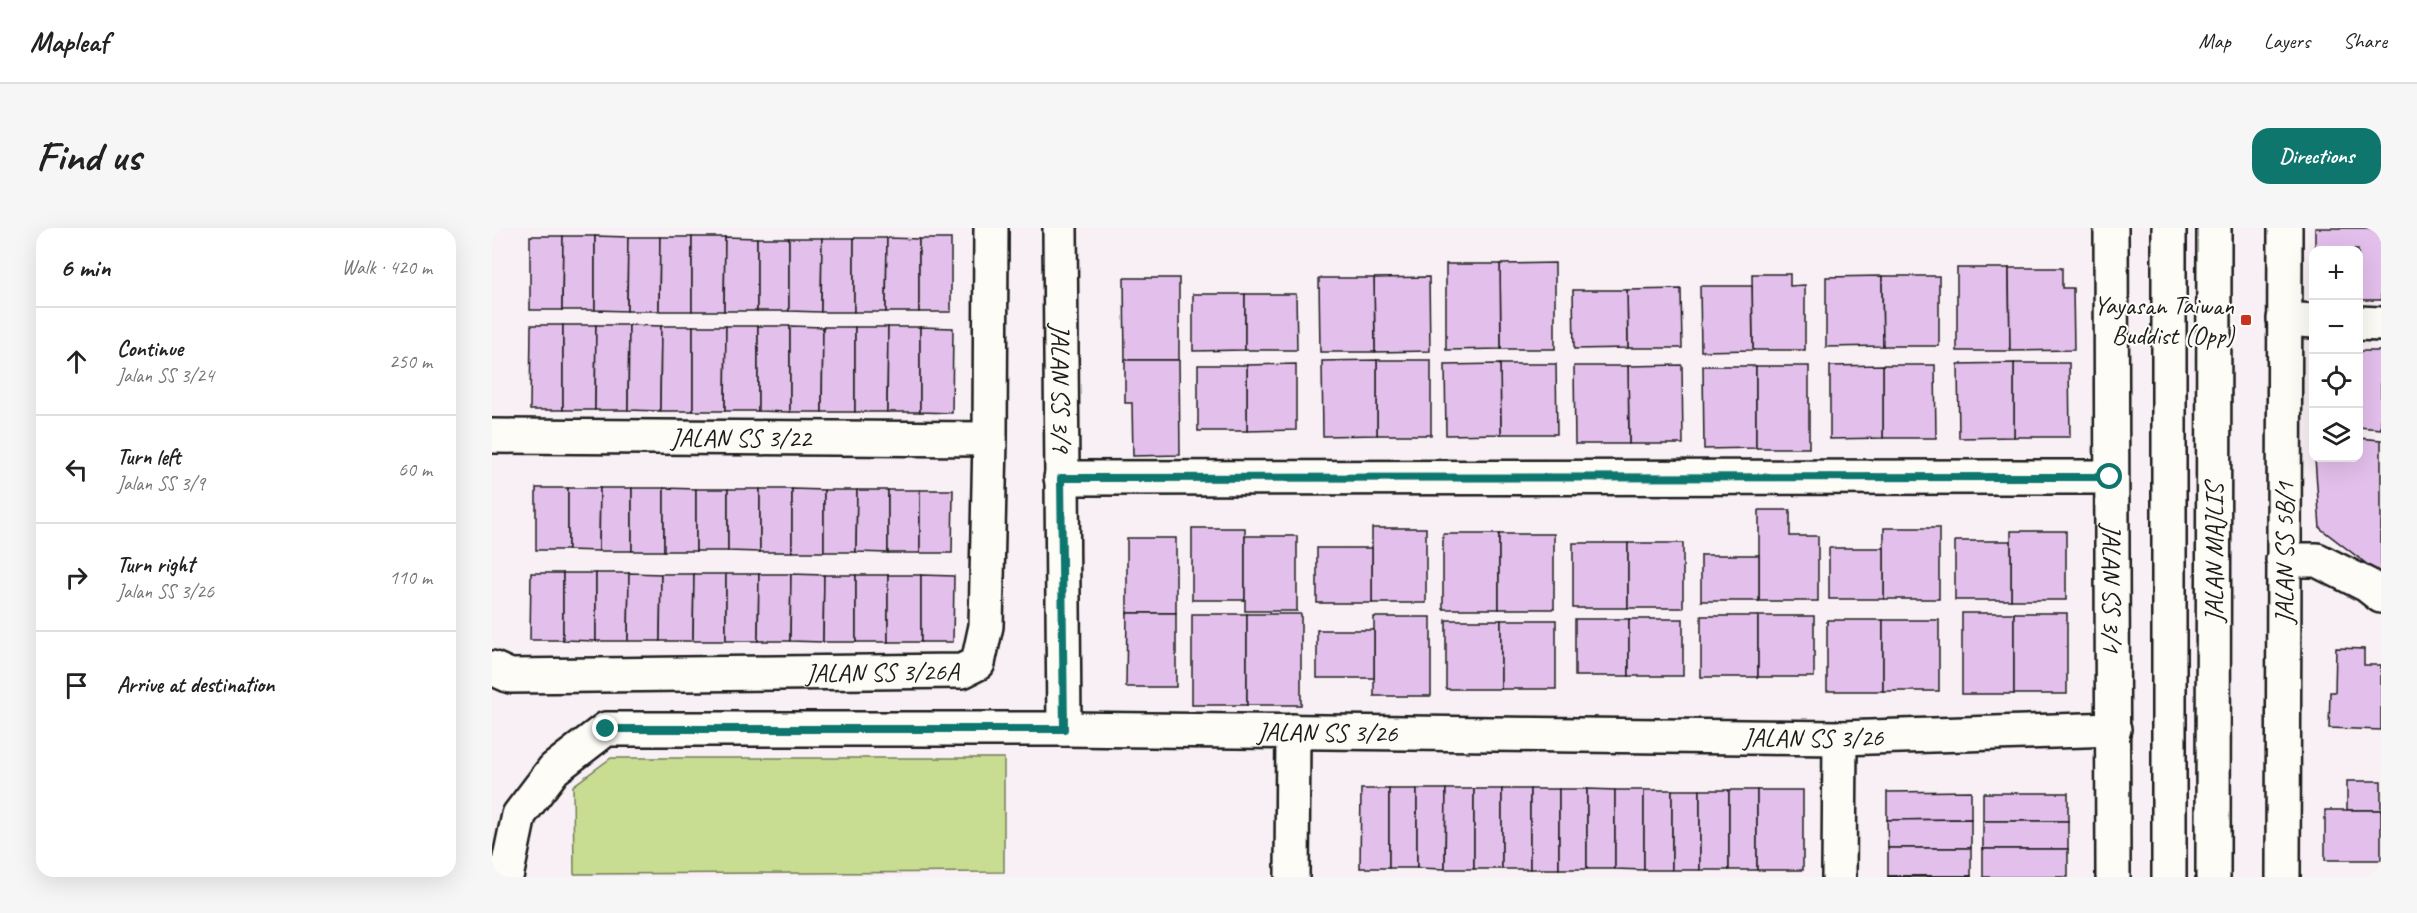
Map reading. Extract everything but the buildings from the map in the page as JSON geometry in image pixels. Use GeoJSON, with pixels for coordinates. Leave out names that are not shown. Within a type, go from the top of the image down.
{"type":"FeatureCollection","features":[{"type":"Feature","properties":{"kind":"street","name":"JALAN SS 3/26A"},"geometry":{"type":"LineString","coordinates":[[492,668],[510,676],[962,671],[978,663],[986,626],[991,228]]}},
{"type":"Feature","properties":{"kind":"street","name":"JALAN SS 3/9"},"geometry":{"type":"LineString","coordinates":[[1060,228],[1064,729]]}},
{"type":"Feature","properties":{"kind":"street","name":"JALAN SS 3/1"},"geometry":{"type":"LineString","coordinates":[[2111,228],[2113,877]]}},
{"type":"Feature","properties":{"kind":"street","name":"JALAN MAJLIS"},"geometry":{"type":"LineString","coordinates":[[2169,228],[2169,877]]}},
{"type":"Feature","properties":{"kind":"street","name":"JALAN MAJLIS"},"geometry":{"type":"LineString","coordinates":[[2212,877],[2214,228]]}},
{"type":"Feature","properties":{"kind":"street","name":"JALAN SS 5B/1"},"geometry":{"type":"LineString","coordinates":[[2283,877],[2283,560],[2299,320],[2285,228]]}},
{"type":"Feature","properties":{"kind":"street"},"geometry":{"type":"LineString","coordinates":[[2363,323],[2381,324]]}},
{"type":"Feature","properties":{"kind":"street","name":"JALAN SS 3/22"},"geometry":{"type":"LineString","coordinates":[[492,436],[990,439]]}},
{"type":"Feature","properties":{"kind":"street"},"geometry":{"type":"LineString","coordinates":[[1061,478],[2110,477]]}},
{"type":"Feature","properties":{"kind":"street"},"geometry":{"type":"LineString","coordinates":[[2283,560],[2317,560],[2367,585],[2381,596]]}},
{"type":"Feature","properties":{"kind":"street","name":"JALAN SS 3/26"},"geometry":{"type":"LineString","coordinates":[[506,877],[519,815],[554,769],[606,729],[1064,729],[1840,738],[2114,729]]}},
{"type":"Feature","properties":{"kind":"street"},"geometry":{"type":"LineString","coordinates":[[1292,877],[1293,731]]}},
{"type":"Feature","properties":{"kind":"street"},"geometry":{"type":"LineString","coordinates":[[1839,877],[1840,738]]}},
{"type":"Feature","properties":{"kind":"green space"},"geometry":{"type":"Polygon","coordinates":[[[611,758],[1004,758],[1004,872],[574,874],[573,786],[611,758]]]}},
{"type":"Feature","properties":{"kind":"place","name":"Yayasan Taiwan Buddist (Opp)"},"geometry":{"type":"Point","coordinates":[2246,320]}},
{"type":"Feature","properties":{"kind":"route"},"geometry":{"type":"LineString","coordinates":[[606,729],[1064,729],[1061,478],[2110,477]]}}]}
